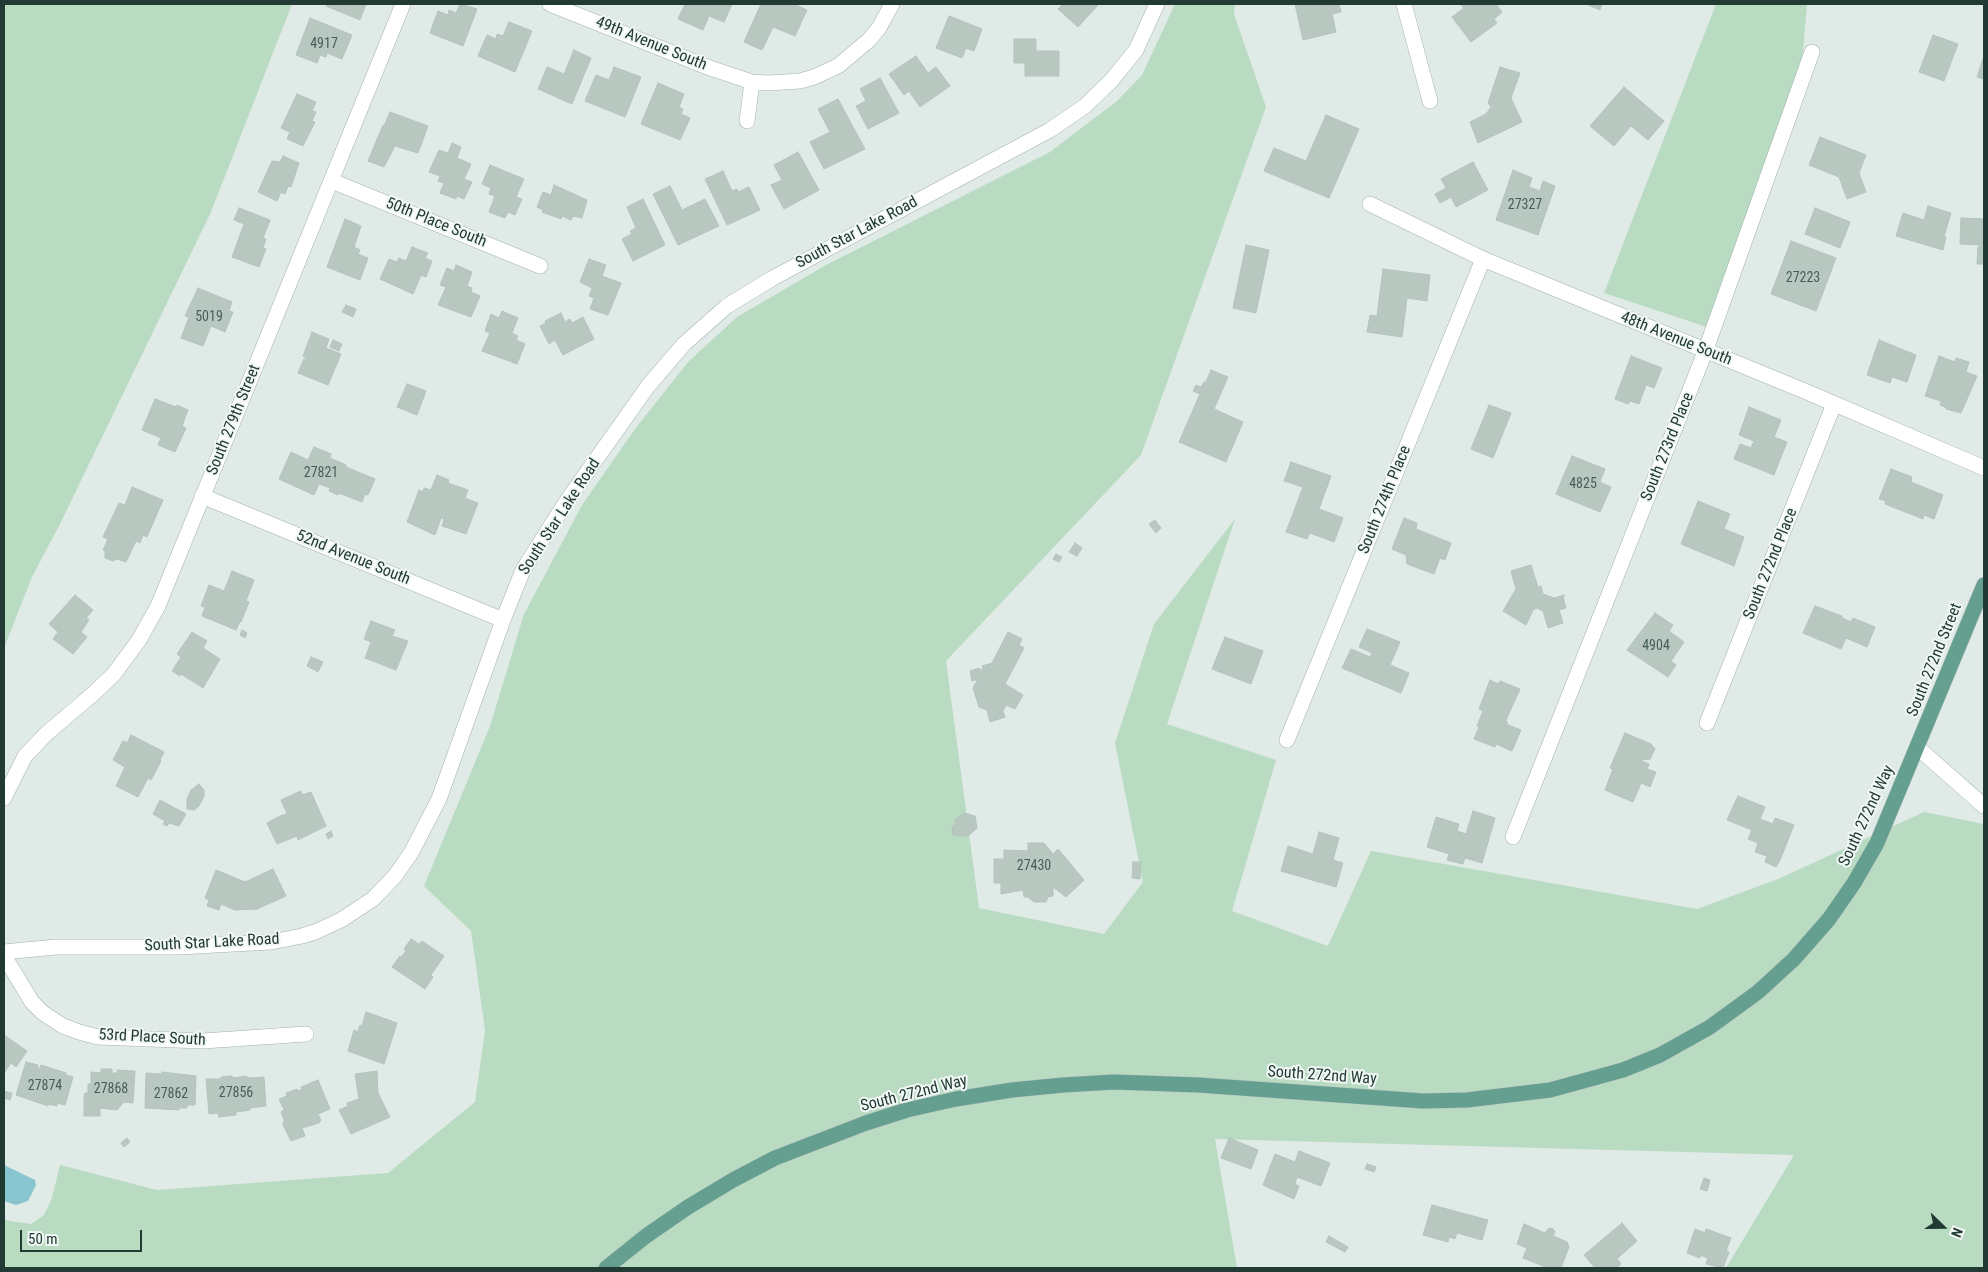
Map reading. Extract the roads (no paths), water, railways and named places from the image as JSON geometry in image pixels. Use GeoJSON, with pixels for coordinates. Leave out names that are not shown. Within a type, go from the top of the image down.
{"type":"FeatureCollection","features":[{"type":"Feature","properties":{"kind":"main road","name":"South 272nd Street"},"geometry":{"type":"LineString","coordinates":[[1918,748],[1984,585]]}},
{"type":"Feature","properties":{"kind":"main road","name":"South 272nd Way"},"geometry":{"type":"LineString","coordinates":[[606,1268],[646,1236],[688,1207],[775,1158],[866,1123],[907,1110],[956,1099],[1054,1086],[1114,1082],[1198,1084],[1415,1101],[1467,1100],[1550,1090],[1614,1072],[1650,1059],[1710,1026],[1758,992],[1794,959],[1829,919],[1854,883],[1876,843],[1918,748]]}},
{"type":"Feature","properties":{"kind":"street","name":"South 279th Street"},"geometry":{"type":"LineString","coordinates":[[4,798],[26,756],[46,734],[94,694],[114,674],[139,640],[158,606],[403,4]]}},
{"type":"Feature","properties":{"kind":"street","name":"49th Avenue South"},"geometry":{"type":"LineString","coordinates":[[550,4],[665,51],[752,82],[784,83],[814,77],[838,66],[860,50],[879,28],[892,4]]}},
{"type":"Feature","properties":{"kind":"street","name":"South Star Lake Road"},"geometry":{"type":"LineString","coordinates":[[4,954],[56,947],[178,946],[272,942],[315,932],[357,910],[373,899],[395,876],[411,853],[436,805],[523,570],[566,502],[648,386],[684,344],[727,306],[773,278],[1050,130],[1085,106],[1111,81],[1136,50],[1157,4]]}},
{"type":"Feature","properties":{"kind":"street"},"geometry":{"type":"LineString","coordinates":[[1404,4],[1430,101]]}},
{"type":"Feature","properties":{"kind":"street","name":"South 273rd Place"},"geometry":{"type":"LineString","coordinates":[[1513,837],[1705,352],[1812,52]]}},
{"type":"Feature","properties":{"kind":"street"},"geometry":{"type":"LineString","coordinates":[[747,121],[752,82]]}},
{"type":"Feature","properties":{"kind":"street","name":"50th Place South"},"geometry":{"type":"LineString","coordinates":[[332,181],[540,266]]}},
{"type":"Feature","properties":{"kind":"street","name":"48th Avenue South"},"geometry":{"type":"LineString","coordinates":[[1370,204],[1483,259],[1984,468]]}},
{"type":"Feature","properties":{"kind":"street","name":"South 274th Place"},"geometry":{"type":"LineString","coordinates":[[1287,740],[1483,259]]}},
{"type":"Feature","properties":{"kind":"street","name":"South 272nd Place"},"geometry":{"type":"LineString","coordinates":[[1707,723],[1834,404]]}},
{"type":"Feature","properties":{"kind":"street","name":"52nd Avenue South"},"geometry":{"type":"LineString","coordinates":[[202,496],[503,620]]}},
{"type":"Feature","properties":{"kind":"street"},"geometry":{"type":"LineString","coordinates":[[1918,748],[1984,806]]}},
{"type":"Feature","properties":{"kind":"street","name":"53rd Place South"},"geometry":{"type":"LineString","coordinates":[[4,954],[37,1008],[63,1026],[79,1032],[98,1037],[203,1041],[306,1034]]}},
{"type":"Feature","properties":{"kind":"water"},"geometry":{"type":"Polygon","coordinates":[[[4,1165],[35,1180],[36,1185],[28,1201],[16,1205],[4,1201],[4,1165]]]}}]}
